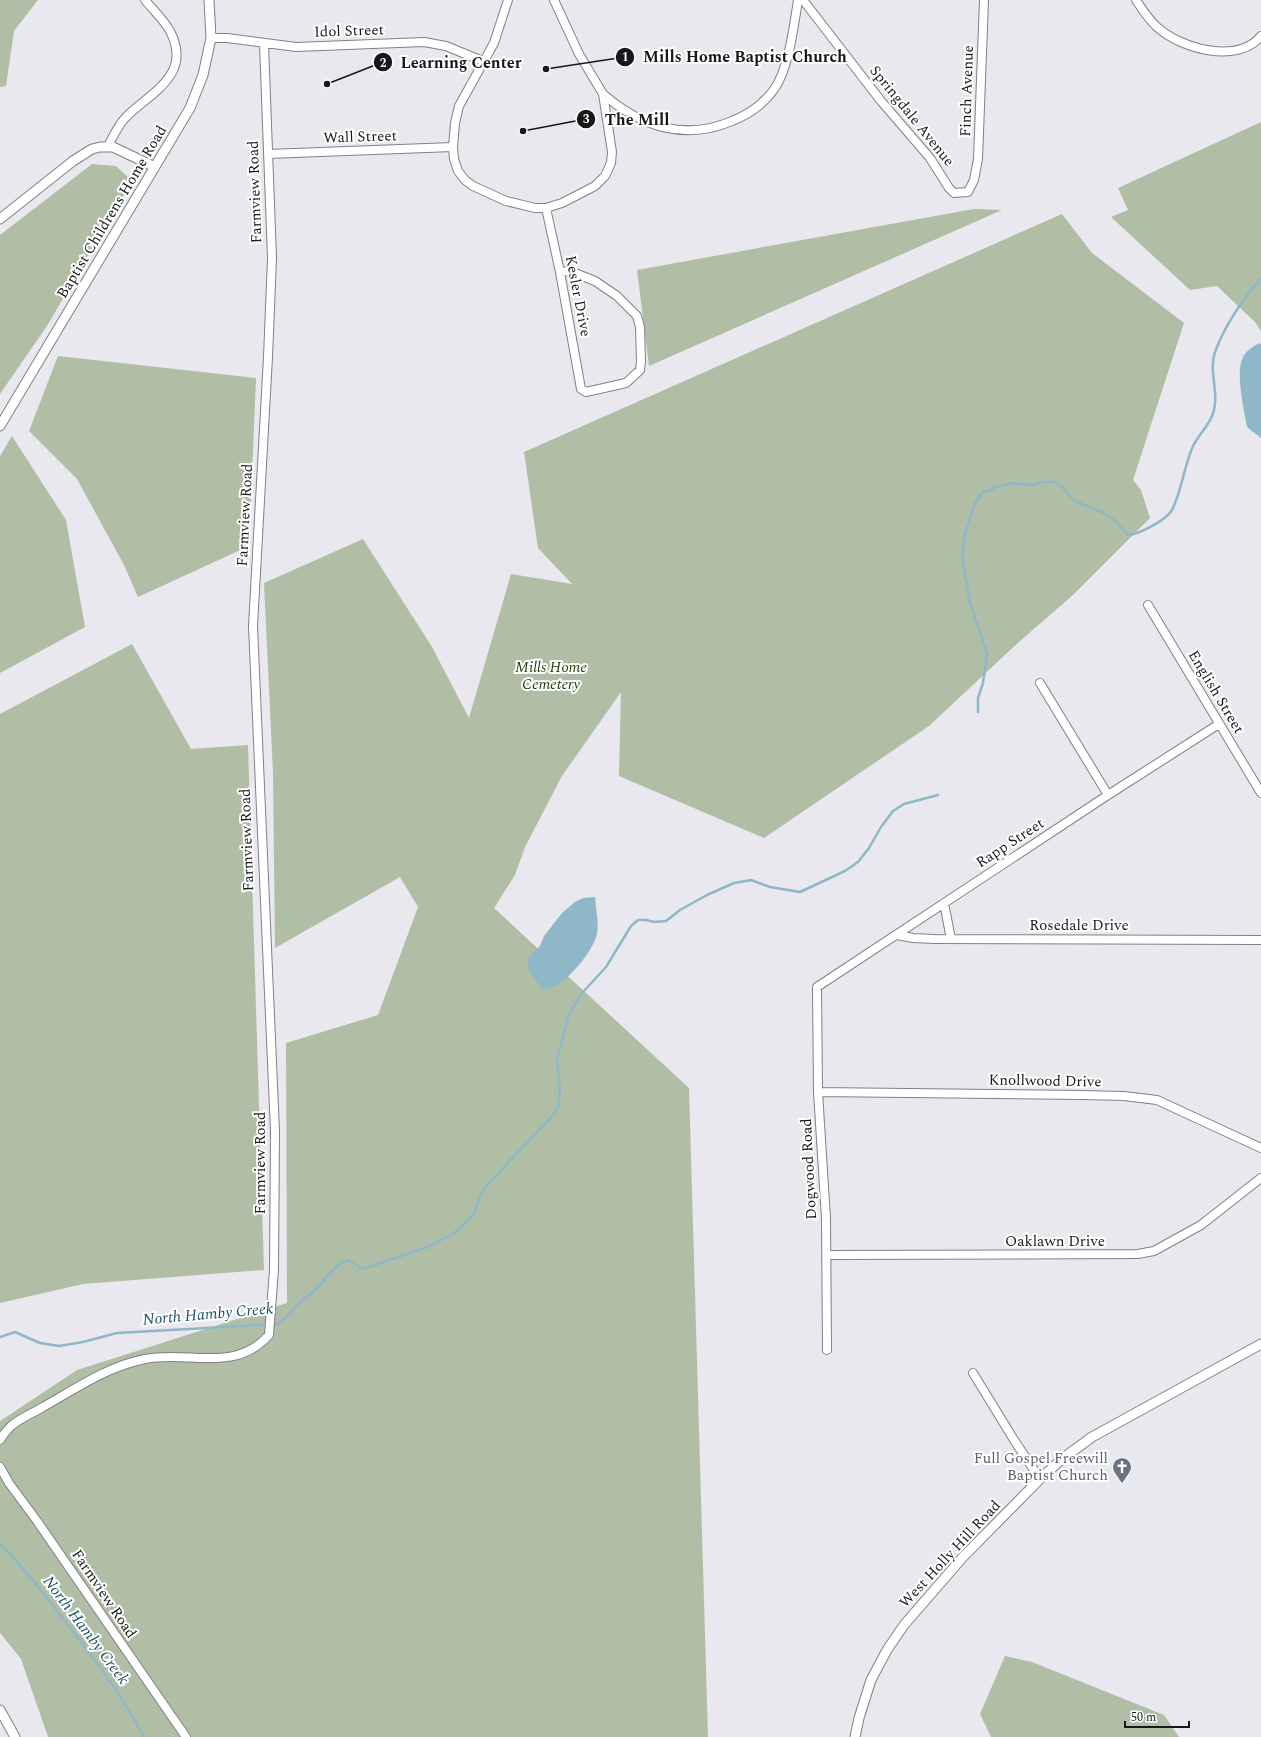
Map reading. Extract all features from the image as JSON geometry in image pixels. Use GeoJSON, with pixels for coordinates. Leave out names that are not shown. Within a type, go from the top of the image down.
{"type":"FeatureCollection","features":[{"type":"Feature","properties":{"kind":"street"},"geometry":{"type":"LineString","coordinates":[[108,146],[126,117],[166,82],[174,70],[177,61],[177,51],[170,31],[145,0]]}},
{"type":"Feature","properties":{"kind":"street","name":"Baptist Childrens Home Road"},"geometry":{"type":"LineString","coordinates":[[0,426],[190,108],[198,91],[211,38],[209,0]]}},
{"type":"Feature","properties":{"kind":"street"},"geometry":{"type":"LineString","coordinates":[[508,0],[494,43],[485,62],[459,106],[455,123],[453,147],[454,158],[458,171],[465,180],[473,186],[506,201],[535,208],[546,208],[562,203],[595,186],[605,176],[611,163],[612,152],[603,94]]}},
{"type":"Feature","properties":{"kind":"street"},"geometry":{"type":"LineString","coordinates":[[554,0],[579,54],[603,94],[619,108],[642,120],[661,127],[682,131],[703,130],[725,124],[746,115],[765,101],[776,87],[782,72],[798,0]]}},
{"type":"Feature","properties":{"kind":"street","name":"Springdale Avenue"},"geometry":{"type":"LineString","coordinates":[[803,0],[881,101],[930,158],[954,193]]}},
{"type":"Feature","properties":{"kind":"street","name":"Finch Avenue"},"geometry":{"type":"LineString","coordinates":[[954,193],[968,192],[974,180],[978,159],[984,0]]}},
{"type":"Feature","properties":{"kind":"street"},"geometry":{"type":"LineString","coordinates":[[1136,0],[1157,27],[1187,45],[1205,50],[1225,52],[1244,48],[1261,36]]}},
{"type":"Feature","properties":{"kind":"street","name":"Idol Street"},"geometry":{"type":"LineString","coordinates":[[211,38],[227,38],[296,48],[424,42],[446,46],[485,62]]}},
{"type":"Feature","properties":{"kind":"street","name":"Farmview Road"},"geometry":{"type":"LineString","coordinates":[[0,1440],[13,1425],[101,1375],[145,1359],[172,1358],[218,1360],[247,1352],[264,1341],[269,1335],[271,1327],[274,1270],[275,1131],[264,916],[253,626],[272,258],[264,44]]}},
{"type":"Feature","properties":{"kind":"street"},"geometry":{"type":"LineString","coordinates":[[0,219],[73,161],[92,149],[108,146],[127,153],[155,167]]}},
{"type":"Feature","properties":{"kind":"street","name":"Wall Street"},"geometry":{"type":"LineString","coordinates":[[268,154],[453,147]]}},
{"type":"Feature","properties":{"kind":"street","name":"Kesler Drive"},"geometry":{"type":"LineString","coordinates":[[546,208],[560,272],[581,389],[586,392],[626,383],[640,370],[640,327],[637,316],[617,296],[594,281],[570,271],[560,272]]}},
{"type":"Feature","properties":{"kind":"street","name":"English Street"},"geometry":{"type":"LineString","coordinates":[[1148,605],[1261,793]]}},
{"type":"Feature","properties":{"kind":"street"},"geometry":{"type":"LineString","coordinates":[[1040,683],[1108,795]]}},
{"type":"Feature","properties":{"kind":"street","name":"Rapp Street"},"geometry":{"type":"LineString","coordinates":[[817,987],[1108,795],[1219,724]]}},
{"type":"Feature","properties":{"kind":"street"},"geometry":{"type":"LineString","coordinates":[[944,903],[951,939]]}},
{"type":"Feature","properties":{"kind":"street","name":"Rosedale Drive"},"geometry":{"type":"LineString","coordinates":[[897,935],[913,938],[951,939],[1261,940]]}},
{"type":"Feature","properties":{"kind":"street","name":"Dogwood Road"},"geometry":{"type":"LineString","coordinates":[[817,987],[818,1092],[826,1218],[827,1350]]}},
{"type":"Feature","properties":{"kind":"street","name":"Knollwood Drive"},"geometry":{"type":"LineString","coordinates":[[818,1092],[1124,1096],[1157,1100],[1261,1148]]}},
{"type":"Feature","properties":{"kind":"street","name":"Oaklawn Drive"},"geometry":{"type":"LineString","coordinates":[[827,1255],[1138,1254],[1154,1251],[1201,1224],[1261,1178]]}},
{"type":"Feature","properties":{"kind":"street","name":"West Holly Hill Road"},"geometry":{"type":"LineString","coordinates":[[855,1737],[859,1718],[871,1680],[887,1650],[906,1623],[963,1557],[1040,1478],[1062,1459],[1092,1437],[1261,1344]]}},
{"type":"Feature","properties":{"kind":"street"},"geometry":{"type":"LineString","coordinates":[[973,1373],[1014,1440],[1040,1478]]}},
{"type":"Feature","properties":{"kind":"street","name":"Farmview Road"},"geometry":{"type":"LineString","coordinates":[[0,1467],[9,1483],[37,1521],[186,1737]]}},
{"type":"Feature","properties":{"kind":"street"},"geometry":{"type":"LineString","coordinates":[[0,1710],[15,1737]]}},
{"type":"Feature","properties":{"kind":"green space"},"geometry":{"type":"Polygon","coordinates":[[[0,0],[38,0],[14,31],[6,86],[0,87],[0,0]]]}},
{"type":"Feature","properties":{"kind":"green space"},"geometry":{"type":"Polygon","coordinates":[[[1261,122],[1261,331],[1255,322],[1217,286],[1190,290],[1111,217],[1128,210],[1118,188],[1261,122]]]}},
{"type":"Feature","properties":{"kind":"green space"},"geometry":{"type":"Polygon","coordinates":[[[92,164],[116,166],[132,181],[47,326],[0,394],[0,235],[92,164]]]}},
{"type":"Feature","properties":{"kind":"green space"},"geometry":{"type":"Polygon","coordinates":[[[974,209],[1002,210],[649,366],[637,270],[974,209]]]}},
{"type":"Feature","properties":{"kind":"green space","name":"Mills Home Cemetery"},"geometry":{"type":"Polygon","coordinates":[[[1062,214],[1092,253],[1184,323],[1133,480],[1141,490],[1150,518],[1073,595],[1020,641],[929,726],[764,838],[619,776],[621,692],[562,776],[525,847],[515,875],[494,908],[689,1088],[708,1737],[48,1737],[21,1659],[0,1633],[0,1421],[77,1370],[287,1303],[286,1043],[378,1015],[418,907],[400,877],[275,948],[273,774],[264,583],[363,539],[432,647],[469,718],[511,574],[572,584],[538,548],[524,452],[1062,214]]]}},
{"type":"Feature","properties":{"kind":"green space"},"geometry":{"type":"Polygon","coordinates":[[[58,356],[256,378],[249,546],[138,597],[124,565],[77,479],[29,431],[58,356]]]}},
{"type":"Feature","properties":{"kind":"green space"},"geometry":{"type":"Polygon","coordinates":[[[12,436],[66,520],[85,627],[0,673],[0,456],[12,436]]]}},
{"type":"Feature","properties":{"kind":"green space"},"geometry":{"type":"Polygon","coordinates":[[[132,644],[191,749],[248,745],[264,1270],[83,1284],[0,1303],[0,714],[132,644]]]}},
{"type":"Feature","properties":{"kind":"green space"},"geometry":{"type":"Polygon","coordinates":[[[1005,1656],[1032,1662],[1164,1715],[1179,1737],[991,1737],[980,1714],[1005,1656]]]}},
{"type":"Feature","properties":{"kind":"water"},"geometry":{"type":"Polygon","coordinates":[[[1260,343],[1261,438],[1247,427],[1240,381],[1241,364],[1244,355],[1260,343]]]}},
{"type":"Feature","properties":{"kind":"water"},"geometry":{"type":"Polygon","coordinates":[[[595,897],[598,929],[594,942],[589,951],[567,978],[550,988],[542,989],[531,974],[528,966],[529,957],[540,946],[544,936],[562,913],[575,902],[583,898],[595,897]]]}},
{"type":"Feature","properties":{"kind":"waterway","name":"North Hamby Creek"},"geometry":{"type":"LineString","coordinates":[[978,712],[978,698],[983,683],[987,653],[970,603],[962,557],[965,534],[974,505],[982,493],[996,487],[1014,483],[1032,485],[1044,482],[1054,482],[1061,486],[1075,501],[1104,513],[1113,519],[1128,535],[1146,529],[1159,522],[1172,510],[1193,446],[1212,416],[1215,404],[1213,358],[1219,342],[1235,313],[1261,278]]}},
{"type":"Feature","properties":{"kind":"waterway","name":"North Hamby Creek"},"geometry":{"type":"LineString","coordinates":[[0,1337],[15,1332],[40,1343],[59,1346],[83,1342],[117,1333],[277,1324],[286,1318],[297,1305],[314,1291],[334,1269],[343,1262],[348,1260],[363,1269],[428,1247],[453,1234],[474,1214],[481,1193],[487,1185],[554,1114],[558,1106],[560,1091],[557,1059],[569,1014],[583,992],[606,967],[631,926],[638,920],[654,922],[666,921],[680,910],[707,895],[734,883],[751,880],[770,887],[800,892],[845,871],[858,862],[893,811],[904,804],[938,795]]}},
{"type":"Feature","properties":{"kind":"waterway","name":"North Hamby Creek"},"geometry":{"type":"LineString","coordinates":[[0,1544],[30,1577],[93,1657],[125,1704],[144,1737]]}},
{"type":"Feature","properties":{"kind":"place","name":"Mills Home Baptist Church"},"geometry":{"type":"Point","coordinates":[546,69]}},
{"type":"Feature","properties":{"kind":"place","name":"Learning Center"},"geometry":{"type":"Point","coordinates":[327,84]}},
{"type":"Feature","properties":{"kind":"place","name":"The Mill"},"geometry":{"type":"Point","coordinates":[523,131]}},
{"type":"Feature","properties":{"kind":"place","name":"Full Gospel Freewill Baptist Church"},"geometry":{"type":"Point","coordinates":[1122,1484]}}]}
